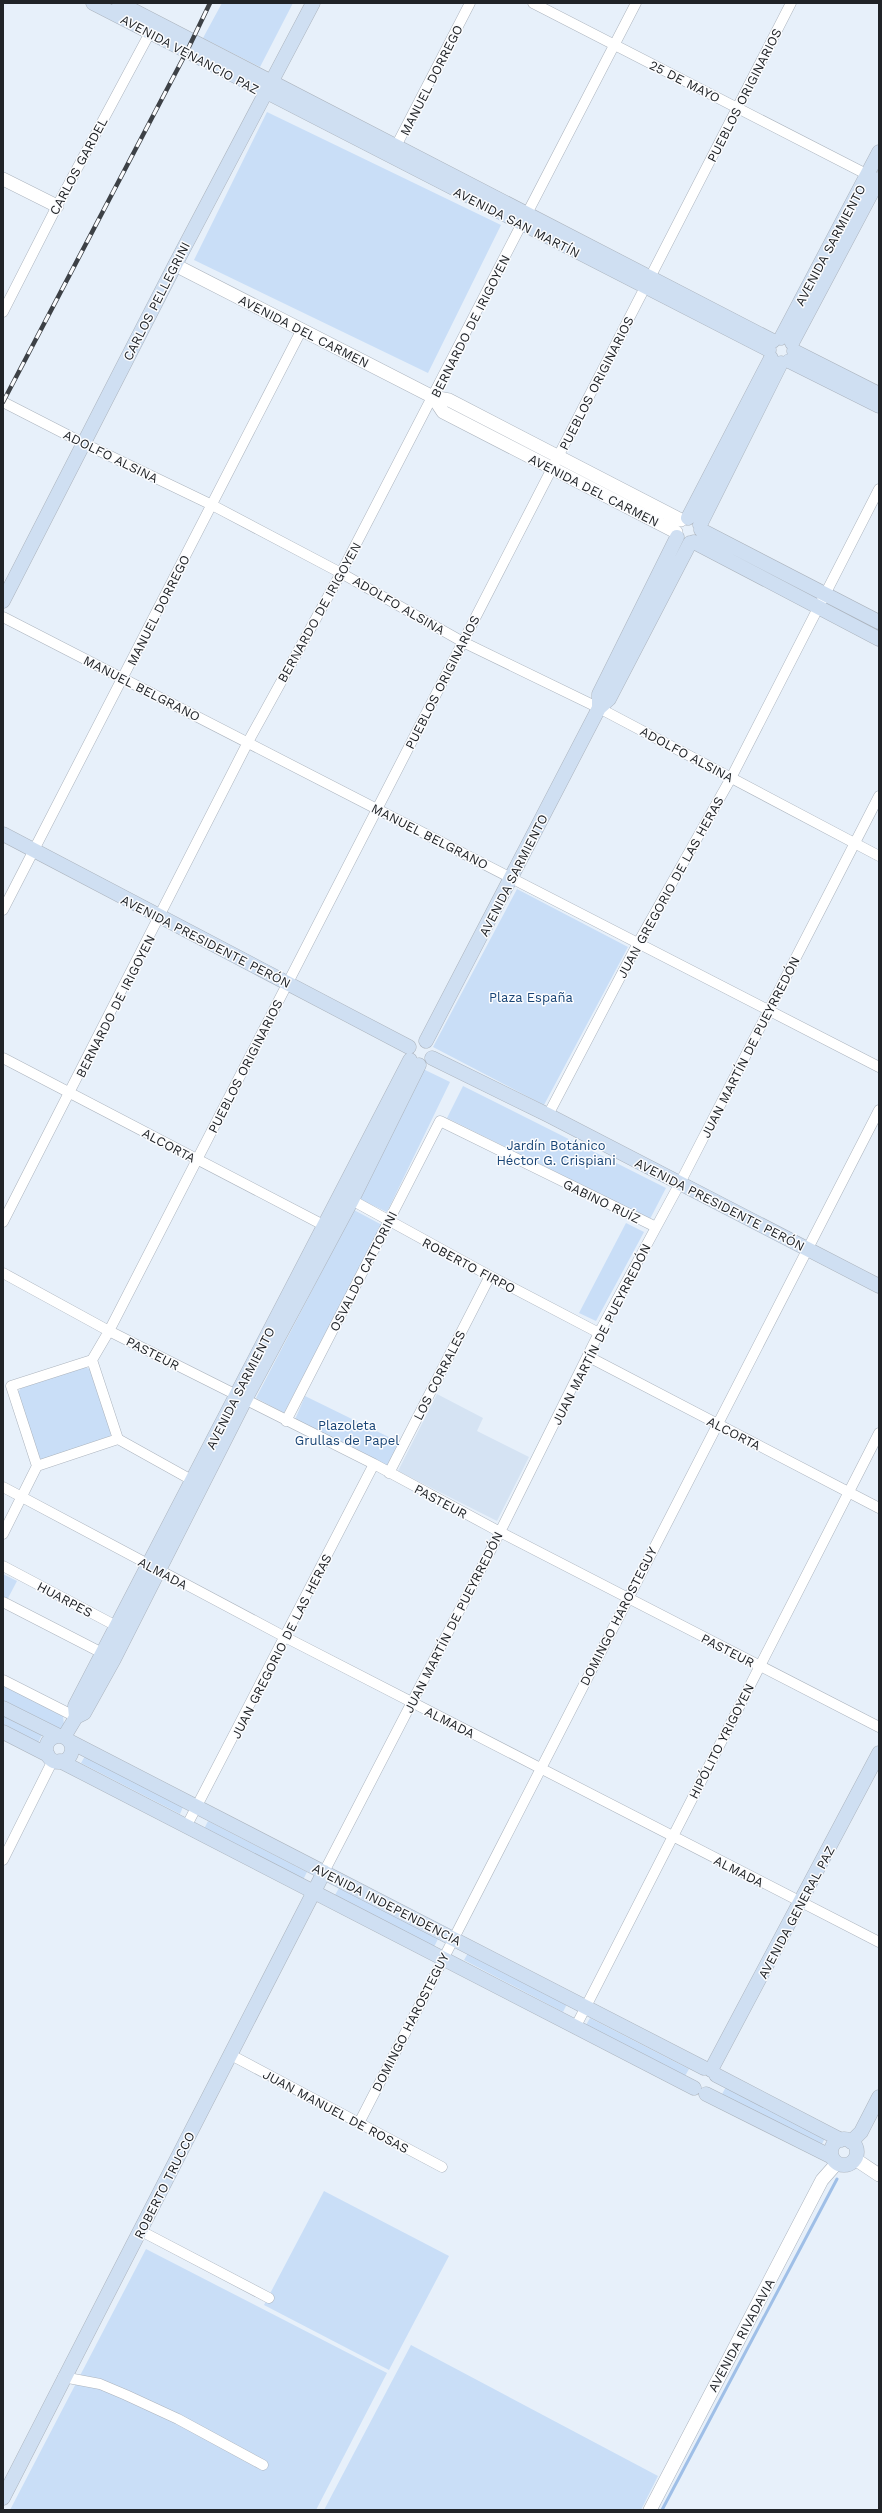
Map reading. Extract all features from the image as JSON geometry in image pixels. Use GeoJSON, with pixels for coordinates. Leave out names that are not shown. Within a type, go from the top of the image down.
{"type":"FeatureCollection","features":[{"type":"Feature","properties":{"kind":"main road","name":"AVENIDA VENANCIO PAZ"},"geometry":{"type":"LineString","coordinates":[[93,3],[153,27],[269,88]]}},
{"type":"Feature","properties":{"kind":"main road","name":"AVENIDA VENANCIO PAZ"},"geometry":{"type":"LineString","coordinates":[[119,3],[153,27]]}},
{"type":"Feature","properties":{"kind":"main road","name":"CARLOS PELLEGRINI"},"geometry":{"type":"LineString","coordinates":[[3,601],[175,265],[313,3]]}},
{"type":"Feature","properties":{"kind":"main road","name":"AVENIDA SAN MARTÍN"},"geometry":{"type":"LineString","coordinates":[[269,88],[781,351],[879,406]]}},
{"type":"Feature","properties":{"kind":"main road","name":"AVENIDA SARMIENTO"},"geometry":{"type":"LineString","coordinates":[[426,1042],[599,708],[599,694],[688,531],[781,351],[876,179],[879,152]]}},
{"type":"Feature","properties":{"kind":"main road","name":"AVENIDA SAN MARTÍN"},"geometry":{"type":"LineString","coordinates":[[781,351],[879,394]]}},
{"type":"Feature","properties":{"kind":"main road","name":"AVENIDA DEL CARMEN"},"geometry":{"type":"LineString","coordinates":[[688,531],[825,594],[879,622]]}},
{"type":"Feature","properties":{"kind":"main road","name":"AVENIDA DEL CARMEN"},"geometry":{"type":"LineString","coordinates":[[688,531],[818,607],[879,639]]}},
{"type":"Feature","properties":{"kind":"main road","name":"AVENIDA PRESIDENTE PERÓN"},"geometry":{"type":"LineString","coordinates":[[3,834],[160,918],[287,983],[413,1057]]}},
{"type":"Feature","properties":{"kind":"main road"},"geometry":{"type":"LineString","coordinates":[[418,1040],[426,1042],[432,1047],[432,1058],[428,1063],[413,1057],[418,1040]]}},
{"type":"Feature","properties":{"kind":"main road","name":"AVENIDA SARMIENTO"},"geometry":{"type":"LineString","coordinates":[[64,1738],[76,1717],[76,1706],[109,1656],[240,1398],[330,1229],[413,1057]]}},
{"type":"Feature","properties":{"kind":"main road","name":"AVENIDA PRESIDENTE PERÓN"},"geometry":{"type":"LineString","coordinates":[[432,1058],[548,1115],[879,1286]]}},
{"type":"Feature","properties":{"kind":"main road","name":"AVENIDA INDEPENDENCIA"},"geometry":{"type":"LineString","coordinates":[[3,1708],[586,2006],[846,2141]]}},
{"type":"Feature","properties":{"kind":"main road","name":"AVENIDA INDEPENDENCIA"},"geometry":{"type":"LineString","coordinates":[[3,1732],[575,2028],[834,2160]]}},
{"type":"Feature","properties":{"kind":"main road"},"geometry":{"type":"LineString","coordinates":[[64,1738],[71,1753],[66,1759],[54,1759],[46,1747],[49,1741],[64,1738]]}},
{"type":"Feature","properties":{"kind":"main road","name":"AVENIDA GENERAL PAZ"},"geometry":{"type":"LineString","coordinates":[[711,2071],[879,1753]]}},
{"type":"Feature","properties":{"kind":"main road","name":"ROBERTO TRUCCO"},"geometry":{"type":"LineString","coordinates":[[3,2498],[63,2377],[141,2231],[324,1872]]}},
{"type":"Feature","properties":{"kind":"main road"},"geometry":{"type":"LineString","coordinates":[[711,2071],[718,2082],[715,2088],[700,2091],[692,2081],[694,2074],[711,2071]]}},
{"type":"Feature","properties":{"kind":"main road"},"geometry":{"type":"LineString","coordinates":[[846,2141],[856,2149],[855,2159],[848,2164],[834,2160],[833,2146],[846,2141],[861,2132],[879,2097]]}},
{"type":"Feature","properties":{"kind":"street","name":"MANUEL DORREGO"},"geometry":{"type":"LineString","coordinates":[[393,152],[470,3]]}},
{"type":"Feature","properties":{"kind":"street","name":"25 DE MAYO"},"geometry":{"type":"LineString","coordinates":[[533,3],[876,179]]}},
{"type":"Feature","properties":{"kind":"street","name":"BERNARDO DE IRIGOYEN"},"geometry":{"type":"LineString","coordinates":[[3,1222],[160,918],[248,742],[341,572],[433,397],[636,3]]}},
{"type":"Feature","properties":{"kind":"street","name":"PUEBLOS ORIGINARIOS"},"geometry":{"type":"LineString","coordinates":[[92,1360],[197,1160],[791,3]]}},
{"type":"Feature","properties":{"kind":"street","name":"CARLOS GARDEL"},"geometry":{"type":"LineString","coordinates":[[3,312],[57,206],[153,27]]}},
{"type":"Feature","properties":{"kind":"street"},"geometry":{"type":"LineString","coordinates":[[3,179],[57,206]]}},
{"type":"Feature","properties":{"kind":"street","name":"AVENIDA DEL CARMEN"},"geometry":{"type":"LineString","coordinates":[[175,265],[301,331],[433,397],[449,400],[558,456],[688,531]]}},
{"type":"Feature","properties":{"kind":"street","name":"MANUEL DORREGO"},"geometry":{"type":"LineString","coordinates":[[3,910],[301,331]]}},
{"type":"Feature","properties":{"kind":"street","name":"AVENIDA DEL CARMEN"},"geometry":{"type":"LineString","coordinates":[[433,397],[443,412],[552,469],[688,531]]}},
{"type":"Feature","properties":{"kind":"street","name":"ADOLFO ALSINA"},"geometry":{"type":"LineString","coordinates":[[3,402],[83,443],[212,505],[341,572],[463,642],[599,708],[879,856]]}},
{"type":"Feature","properties":{"kind":"street","name":"JUAN GREGORIO DE LAS HERAS"},"geometry":{"type":"LineString","coordinates":[[548,1115],[638,943],[731,778],[879,489]]}},
{"type":"Feature","properties":{"kind":"street","name":"MANUEL BELGRANO"},"geometry":{"type":"LineString","coordinates":[[3,617],[512,877],[879,1067]]}},
{"type":"Feature","properties":{"kind":"street","name":"JUAN MARTÍN DE PUEYRREDÓN"},"geometry":{"type":"LineString","coordinates":[[324,1872],[500,1532],[588,1357],[599,1332],[680,1183],[879,796]]}},
{"type":"Feature","properties":{"kind":"street","name":"ALCORTA"},"geometry":{"type":"LineString","coordinates":[[3,1058],[71,1092],[330,1229]]}},
{"type":"Feature","properties":{"kind":"street","name":"DOMINGO HAROSTEGUY"},"geometry":{"type":"LineString","coordinates":[[359,2123],[879,1110]]}},
{"type":"Feature","properties":{"kind":"street","name":"OSVALDO CATTORINI"},"geometry":{"type":"LineString","coordinates":[[286,1421],[440,1121]]}},
{"type":"Feature","properties":{"kind":"street","name":"GABINO RUÍZ"},"geometry":{"type":"LineString","coordinates":[[440,1121],[656,1228]]}},
{"type":"Feature","properties":{"kind":"street","name":"ROBERTO FIRPO"},"geometry":{"type":"LineString","coordinates":[[346,1197],[490,1276],[599,1332]]}},
{"type":"Feature","properties":{"kind":"street","name":"PASTEUR"},"geometry":{"type":"LineString","coordinates":[[3,1273],[240,1398],[374,1464],[500,1532],[879,1727]]}},
{"type":"Feature","properties":{"kind":"street","name":"LOS CORRALES"},"geometry":{"type":"LineString","coordinates":[[389,1473],[490,1276]]}},
{"type":"Feature","properties":{"kind":"street","name":"ALCORTA"},"geometry":{"type":"LineString","coordinates":[[588,1357],[879,1508]]}},
{"type":"Feature","properties":{"kind":"street"},"geometry":{"type":"LineString","coordinates":[[38,1466],[7,1384],[92,1360],[118,1439],[197,1484]]}},
{"type":"Feature","properties":{"kind":"street","name":"HIPÓLITO YRIGOYEN"},"geometry":{"type":"LineString","coordinates":[[575,2028],[879,1433]]}},
{"type":"Feature","properties":{"kind":"street"},"geometry":{"type":"LineString","coordinates":[[3,1534],[38,1466],[118,1439]]}},
{"type":"Feature","properties":{"kind":"street","name":"JUAN GREGORIO DE LAS HERAS"},"geometry":{"type":"LineString","coordinates":[[186,1827],[374,1464]]}},
{"type":"Feature","properties":{"kind":"street","name":"ALMADA"},"geometry":{"type":"LineString","coordinates":[[3,1487],[412,1703],[879,1942]]}},
{"type":"Feature","properties":{"kind":"street","name":"HUARPES"},"geometry":{"type":"LineString","coordinates":[[3,1566],[122,1629]]}},
{"type":"Feature","properties":{"kind":"street"},"geometry":{"type":"LineString","coordinates":[[3,1602],[109,1656]]}},
{"type":"Feature","properties":{"kind":"street"},"geometry":{"type":"LineString","coordinates":[[3,1680],[76,1717]]}},
{"type":"Feature","properties":{"kind":"street"},"geometry":{"type":"LineString","coordinates":[[3,1860],[54,1759]]}},
{"type":"Feature","properties":{"kind":"street","name":"JUAN MANUEL DE ROSAS"},"geometry":{"type":"LineString","coordinates":[[231,2055],[442,2167]]}},
{"type":"Feature","properties":{"kind":"street"},"geometry":{"type":"LineString","coordinates":[[855,2159],[879,2175]]}},
{"type":"Feature","properties":{"kind":"street","name":"AVENIDA RIVADAVIA"},"geometry":{"type":"LineString","coordinates":[[650,2510],[822,2180],[834,2160]]}},
{"type":"Feature","properties":{"kind":"street"},"geometry":{"type":"LineString","coordinates":[[141,2231],[269,2298]]}},
{"type":"Feature","properties":{"kind":"street"},"geometry":{"type":"LineString","coordinates":[[63,2377],[100,2384],[126,2395],[178,2419],[263,2465]]}},
{"type":"Feature","properties":{"kind":"shaded area"},"geometry":{"type":"Polygon","coordinates":[[[437,1394],[483,1418],[477,1431],[529,1457],[497,1521],[398,1471],[437,1394]]]}},
{"type":"Feature","properties":{"kind":"green space"},"geometry":{"type":"Polygon","coordinates":[[[222,3],[293,3],[260,67],[203,38],[222,3]]]}},
{"type":"Feature","properties":{"kind":"green space"},"geometry":{"type":"Polygon","coordinates":[[[267,112],[501,225],[428,373],[194,260],[267,112]]]}},
{"type":"Feature","properties":{"kind":"green space","name":"Plaza España"},"geometry":{"type":"Polygon","coordinates":[[[517,889],[628,947],[544,1105],[433,1047],[517,889]]]}},
{"type":"Feature","properties":{"kind":"green space"},"geometry":{"type":"Polygon","coordinates":[[[421,1068],[450,1082],[387,1212],[357,1198],[421,1068]]]}},
{"type":"Feature","properties":{"kind":"green space","name":"Jardín Botánico Héctor G. Crispiani"},"geometry":{"type":"Polygon","coordinates":[[[463,1086],[666,1188],[650,1219],[447,1118],[463,1086]]]}},
{"type":"Feature","properties":{"kind":"green space"},"geometry":{"type":"Polygon","coordinates":[[[354,1210],[382,1225],[284,1413],[256,1398],[354,1210]]]}},
{"type":"Feature","properties":{"kind":"green space"},"geometry":{"type":"Polygon","coordinates":[[[626,1223],[644,1232],[596,1321],[579,1313],[626,1223]]]}},
{"type":"Feature","properties":{"kind":"green space"},"geometry":{"type":"Polygon","coordinates":[[[84,1367],[90,1369],[111,1433],[110,1438],[41,1460],[39,1459],[18,1392],[22,1387],[84,1367]]]}},
{"type":"Feature","properties":{"kind":"green space","name":"Plazoleta Grullas de Papel"},"geometry":{"type":"Polygon","coordinates":[[[305,1396],[401,1443],[387,1467],[294,1422],[305,1396]]]}},
{"type":"Feature","properties":{"kind":"green space"},"geometry":{"type":"Polygon","coordinates":[[[3,1574],[17,1581],[7,1600],[3,1598],[3,1574]]]}},
{"type":"Feature","properties":{"kind":"green space"},"geometry":{"type":"Polygon","coordinates":[[[3,1685],[63,1716],[64,1725],[61,1732],[3,1703],[3,1685]]]}},
{"type":"Feature","properties":{"kind":"green space"},"geometry":{"type":"Polygon","coordinates":[[[3,1715],[42,1735],[38,1743],[3,1725],[3,1715]]]}},
{"type":"Feature","properties":{"kind":"green space"},"geometry":{"type":"Polygon","coordinates":[[[85,1756],[183,1807],[180,1814],[81,1763],[85,1756]]]}},
{"type":"Feature","properties":{"kind":"green space"},"geometry":{"type":"Polygon","coordinates":[[[208,1821],[307,1872],[303,1880],[204,1829],[208,1821]]]}},
{"type":"Feature","properties":{"kind":"green space"},"geometry":{"type":"Polygon","coordinates":[[[339,1888],[438,1939],[434,1947],[335,1895],[339,1888]]]}},
{"type":"Feature","properties":{"kind":"green space"},"geometry":{"type":"Polygon","coordinates":[[[468,1953],[567,2004],[563,2012],[464,1960],[468,1953]]]}},
{"type":"Feature","properties":{"kind":"green space"},"geometry":{"type":"Polygon","coordinates":[[[590,2018],[689,2069],[685,2076],[586,2025],[590,2018]]]}},
{"type":"Feature","properties":{"kind":"green space"},"geometry":{"type":"Polygon","coordinates":[[[726,2087],[825,2138],[821,2146],[722,2094],[726,2087]]]}},
{"type":"Feature","properties":{"kind":"green space"},"geometry":{"type":"Polygon","coordinates":[[[324,2191],[449,2256],[389,2370],[264,2305],[324,2191]]]}},
{"type":"Feature","properties":{"kind":"green space"},"geometry":{"type":"Polygon","coordinates":[[[146,2249],[387,2373],[316,2510],[10,2510],[146,2249]]]}},
{"type":"Feature","properties":{"kind":"green space"},"geometry":{"type":"Polygon","coordinates":[[[411,2345],[658,2476],[641,2510],[324,2510],[411,2345]]]}},
{"type":"Feature","properties":{"kind":"waterway"},"geometry":{"type":"LineString","coordinates":[[662,2510],[837,2179]]}},
{"type":"Feature","properties":{"kind":"railway"},"geometry":{"type":"LineString","coordinates":[[3,402],[187,51],[210,3]]}}]}
